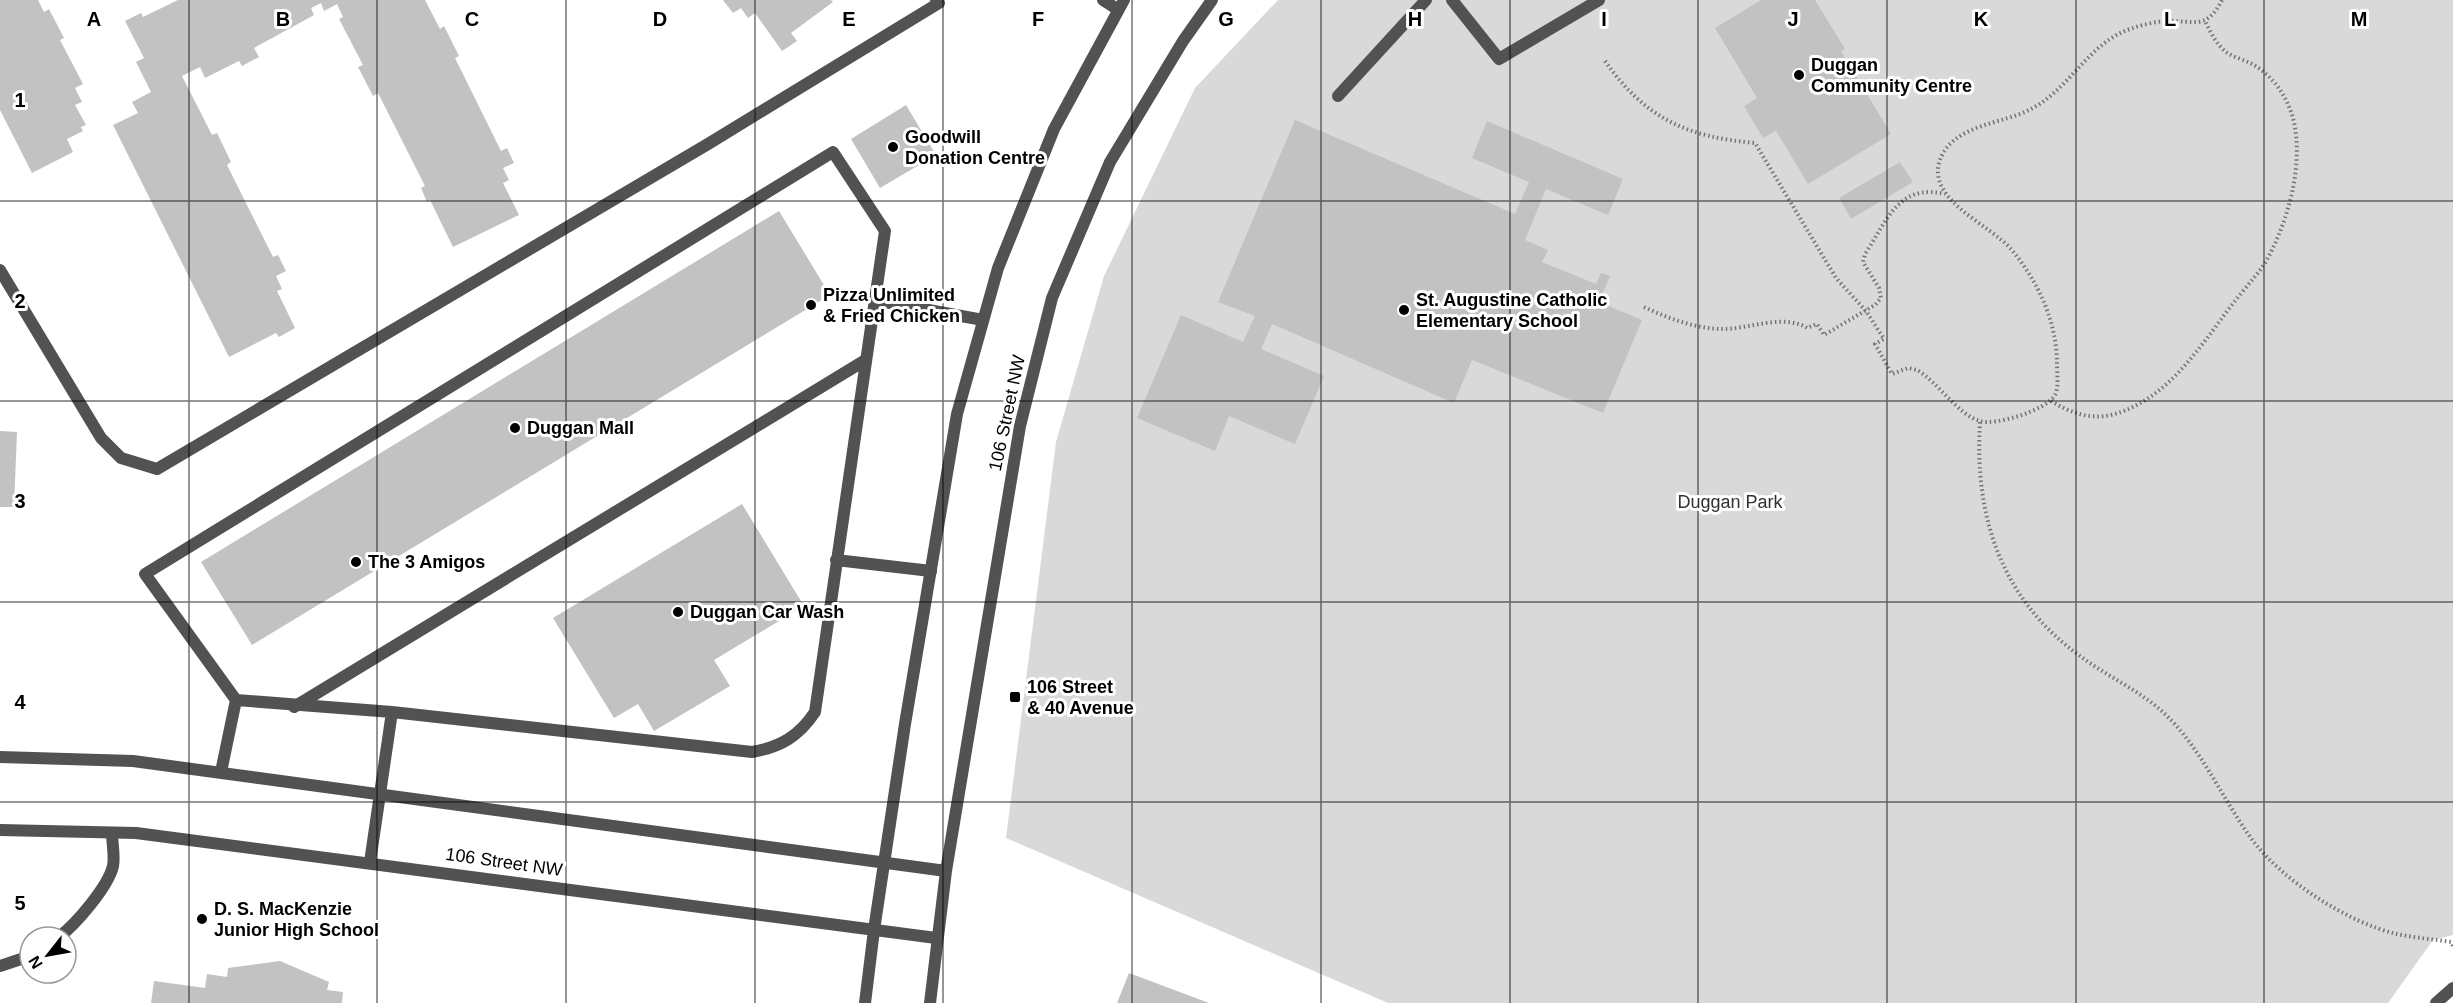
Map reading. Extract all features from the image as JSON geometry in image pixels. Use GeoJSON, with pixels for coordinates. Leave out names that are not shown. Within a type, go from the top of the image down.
{"type":"FeatureCollection","features":[{"type":"Feature","properties":{"kind":"street"},"geometry":{"type":"LineString","coordinates":[[865,1003],[874,930],[957,414],[998,268],[1054,129],[1120,5],[1103,0]]}},
{"type":"Feature","properties":{"kind":"street","name":"106 Street NW"},"geometry":{"type":"LineString","coordinates":[[0,830],[136,833],[936,938],[1020,426],[1052,298],[1110,162],[1183,41],[1212,0]]}},
{"type":"Feature","properties":{"kind":"street"},"geometry":{"type":"LineString","coordinates":[[1338,96],[1426,0]]}},
{"type":"Feature","properties":{"kind":"street"},"geometry":{"type":"LineString","coordinates":[[1452,0],[1499,59],[1599,0]]}},
{"type":"Feature","properties":{"kind":"street"},"geometry":{"type":"LineString","coordinates":[[0,270],[101,438],[121,458],[157,469],[708,144],[940,1]]}},
{"type":"Feature","properties":{"kind":"street"},"geometry":{"type":"LineString","coordinates":[[833,152],[885,231],[864,361],[814,712],[805,727],[790,740],[770,749],[752,752],[392,712],[294,707],[236,700],[145,574],[833,152]]}},
{"type":"Feature","properties":{"kind":"street"},"geometry":{"type":"LineString","coordinates":[[874,300],[983,320]]}},
{"type":"Feature","properties":{"kind":"street"},"geometry":{"type":"LineString","coordinates":[[294,707],[864,361]]}},
{"type":"Feature","properties":{"kind":"street"},"geometry":{"type":"LineString","coordinates":[[836,560],[931,571]]}},
{"type":"Feature","properties":{"kind":"street"},"geometry":{"type":"LineString","coordinates":[[221,772],[236,700]]}},
{"type":"Feature","properties":{"kind":"street"},"geometry":{"type":"LineString","coordinates":[[370,862],[392,712]]}},
{"type":"Feature","properties":{"kind":"street"},"geometry":{"type":"LineString","coordinates":[[0,757],[112,760],[221,772],[946,871]]}},
{"type":"Feature","properties":{"kind":"street"},"geometry":{"type":"LineString","coordinates":[[75,925],[91,904],[113,867],[112,833]]}},
{"type":"Feature","properties":{"kind":"street"},"geometry":{"type":"LineString","coordinates":[[930,1003],[936,938]]}},
{"type":"Feature","properties":{"kind":"street"},"geometry":{"type":"LineString","coordinates":[[0,966],[18,960]]}},
{"type":"Feature","properties":{"kind":"street"},"geometry":{"type":"LineString","coordinates":[[2436,1003],[2453,988]]}},
{"type":"Feature","properties":{"kind":"path"},"geometry":{"type":"LineString","coordinates":[[1605,61],[1627,91],[1664,120],[1723,140],[1755,143],[1836,278],[1866,310],[1884,339],[1875,344],[1892,374],[1908,368],[1917,370],[1980,422],[2016,417],[2050,401],[2056,389],[2057,341],[2048,311],[2012,251],[1946,194],[1938,179],[1940,160],[1950,143],[1965,134],[2025,112],[2060,90],[2101,45],[2130,28],[2156,22],[2205,21],[2216,13],[2222,0]]}},
{"type":"Feature","properties":{"kind":"path"},"geometry":{"type":"LineString","coordinates":[[2050,401],[2080,414],[2110,415],[2136,404],[2157,390],[2191,359],[2262,269],[2284,223],[2296,170],[2297,144],[2291,111],[2274,83],[2261,69],[2224,51],[2205,21]]}},
{"type":"Feature","properties":{"kind":"path"},"geometry":{"type":"LineString","coordinates":[[1644,307],[1671,320],[1699,327],[1741,328],[1774,322],[1800,323],[1808,328],[1817,324],[1824,335],[1866,310],[1881,298],[1879,288],[1863,262],[1865,254],[1900,201],[1919,192],[1930,191],[1946,194]]}},
{"type":"Feature","properties":{"kind":"path"},"geometry":{"type":"LineString","coordinates":[[1980,422],[1981,482],[1991,533],[2014,588],[2046,629],[2083,658],[2142,695],[2165,715],[2196,752],[2252,840],[2297,883],[2365,924],[2397,934],[2451,942],[2453,946]]}},
{"type":"Feature","properties":{"kind":"green space","name":"Duggan Park"},"geometry":{"type":"Polygon","coordinates":[[[1278,0],[2453,0],[2453,935],[2433,940],[2388,1003],[1388,1003],[1006,838],[1056,442],[1104,276],[1195,88],[1278,0]]]}},
{"type":"Feature","properties":{"kind":"building"},"geometry":{"type":"Polygon","coordinates":[[[0,0],[38,0],[44,12],[49,9],[64,38],[60,40],[83,84],[75,88],[82,102],[75,105],[86,125],[81,127],[83,131],[67,139],[73,152],[32,173],[0,110],[0,0]]]}},
{"type":"Feature","properties":{"kind":"building"},"geometry":{"type":"Polygon","coordinates":[[[178,0],[425,0],[440,29],[444,26],[459,56],[455,58],[501,151],[507,148],[514,163],[503,168],[509,180],[503,183],[519,215],[453,247],[430,200],[427,202],[421,188],[425,186],[378,93],[373,96],[358,67],[363,65],[339,19],[343,17],[337,4],[324,11],[321,3],[311,8],[314,15],[254,48],[259,57],[242,66],[239,61],[205,78],[200,67],[182,76],[212,135],[217,133],[231,162],[227,165],[273,257],[278,255],[286,271],[276,276],[282,289],[277,291],[295,328],[279,337],[276,333],[229,357],[113,125],[138,113],[132,102],[151,92],[136,62],[144,58],[125,21],[141,13],[143,17],[178,0]]]}},
{"type":"Feature","properties":{"kind":"building"},"geometry":{"type":"Polygon","coordinates":[[[723,0],[831,0],[833,2],[791,33],[797,41],[782,51],[755,13],[748,18],[741,8],[733,13],[723,0]]]}},
{"type":"Feature","properties":{"kind":"building","name":"Duggan Community Centre"},"geometry":{"type":"Polygon","coordinates":[[[1761,0],[1815,0],[1845,49],[1841,51],[1891,134],[1808,184],[1776,131],[1763,138],[1744,106],[1757,98],[1715,28],[1761,0]]]}},
{"type":"Feature","properties":{"kind":"building","name":"Goodwill Donation Centre"},"geometry":{"type":"Polygon","coordinates":[[[906,105],[936,155],[880,188],[851,139],[906,105]]]}},
{"type":"Feature","properties":{"kind":"building"},"geometry":{"type":"Polygon","coordinates":[[[1295,120],[1515,214],[1529,182],[1472,158],[1487,121],[1623,179],[1608,215],[1546,189],[1525,240],[1548,250],[1542,262],[1596,284],[1601,273],[1610,276],[1599,302],[1642,320],[1603,413],[1472,360],[1454,403],[1272,324],[1261,349],[1324,376],[1295,444],[1229,416],[1215,451],[1137,418],[1181,315],[1243,342],[1255,316],[1218,302],[1295,120]]]}},
{"type":"Feature","properties":{"kind":"building"},"geometry":{"type":"Polygon","coordinates":[[[1900,162],[1913,182],[1851,219],[1839,198],[1900,162]]]}},
{"type":"Feature","properties":{"kind":"building","name":"Duggan Mall"},"geometry":{"type":"Polygon","coordinates":[[[779,211],[830,295],[252,645],[201,562],[779,211]]]}},
{"type":"Feature","properties":{"kind":"building"},"geometry":{"type":"Polygon","coordinates":[[[0,431],[17,432],[14,507],[0,507],[0,431]]]}},
{"type":"Feature","properties":{"kind":"building","name":"Duggan Car Wash"},"geometry":{"type":"Polygon","coordinates":[[[742,504],[804,606],[714,660],[730,686],[654,731],[638,704],[614,718],[553,618],[742,504]]]}},
{"type":"Feature","properties":{"kind":"building"},"geometry":{"type":"Polygon","coordinates":[[[280,961],[329,982],[327,990],[343,992],[342,1003],[151,1003],[154,981],[205,988],[207,974],[227,977],[228,968],[280,961]]]}},
{"type":"Feature","properties":{"kind":"building"},"geometry":{"type":"Polygon","coordinates":[[[1129,973],[1209,1003],[1117,1003],[1129,973]]]}},
{"type":"Feature","properties":{"kind":"place","name":"Duggan Community Centre"},"geometry":{"type":"Point","coordinates":[1799,75]}},
{"type":"Feature","properties":{"kind":"place","name":"Goodwill Donation Centre"},"geometry":{"type":"Point","coordinates":[893,147]}},
{"type":"Feature","properties":{"kind":"place","name":"Pizza Unlimited & Fried Chicken"},"geometry":{"type":"Point","coordinates":[811,305]}},
{"type":"Feature","properties":{"kind":"place","name":"St. Augustine Catholic Elementary School"},"geometry":{"type":"Point","coordinates":[1404,310]}},
{"type":"Feature","properties":{"kind":"place","name":"Duggan Mall"},"geometry":{"type":"Point","coordinates":[515,428]}},
{"type":"Feature","properties":{"kind":"place","name":"The 3 Amigos"},"geometry":{"type":"Point","coordinates":[356,562]}},
{"type":"Feature","properties":{"kind":"place","name":"Duggan Car Wash"},"geometry":{"type":"Point","coordinates":[678,612]}},
{"type":"Feature","properties":{"kind":"place","name":"106 Street & 40 Avenue"},"geometry":{"type":"Point","coordinates":[1015,697]}},
{"type":"Feature","properties":{"kind":"place","name":"D. S. MacKenzie Junior High School"},"geometry":{"type":"Point","coordinates":[202,919]}}]}
